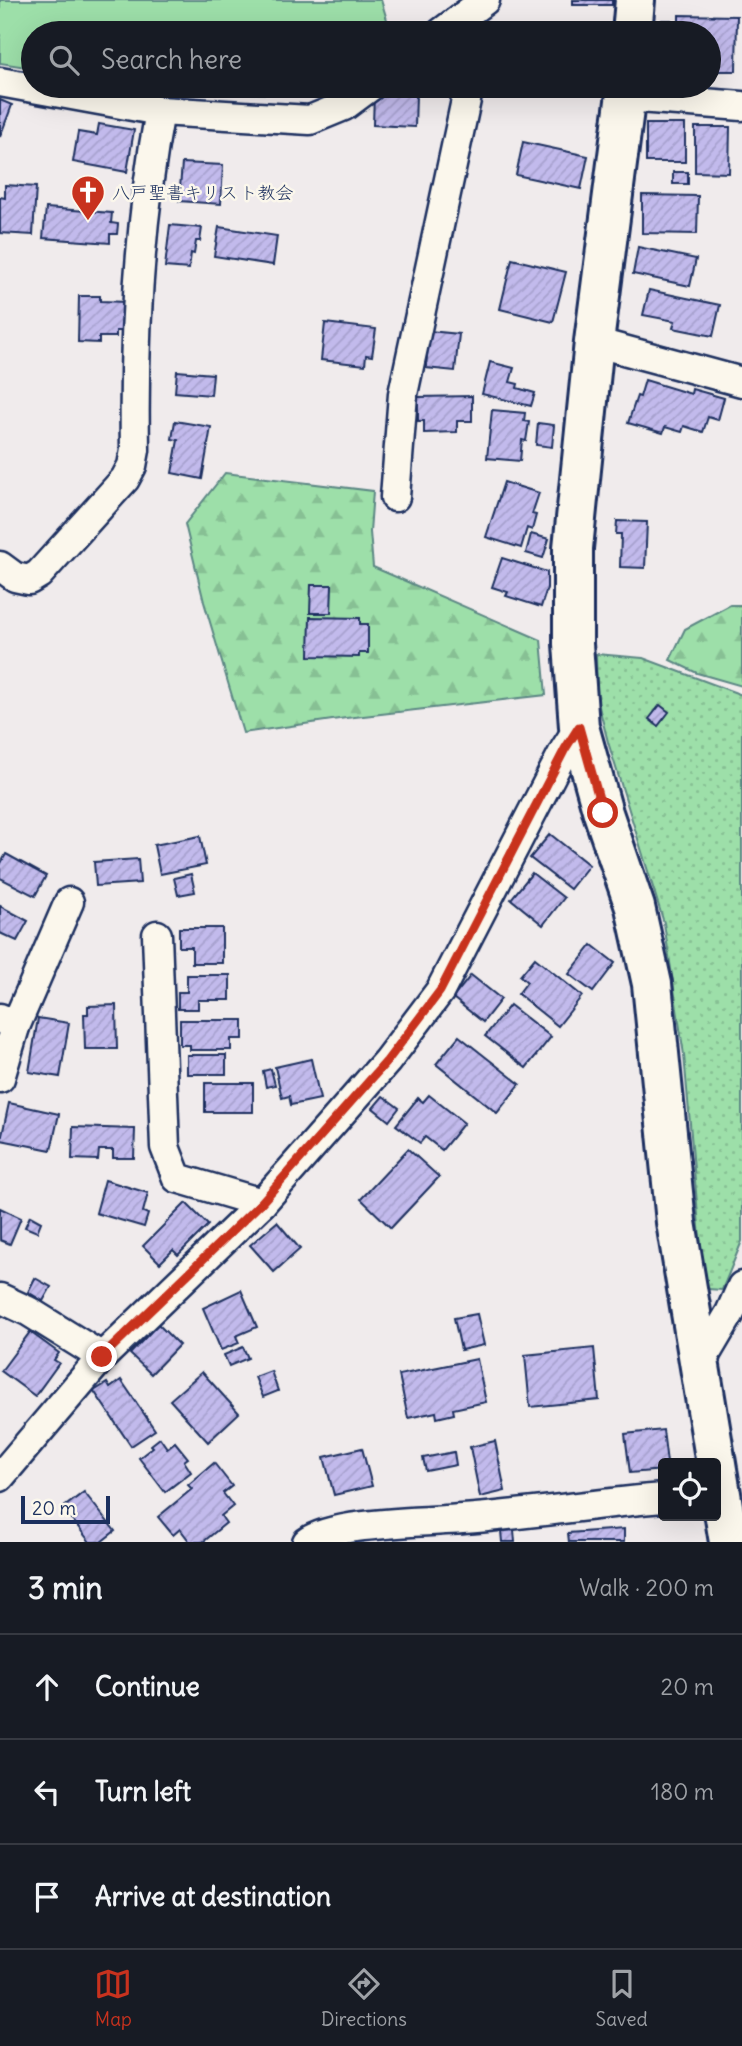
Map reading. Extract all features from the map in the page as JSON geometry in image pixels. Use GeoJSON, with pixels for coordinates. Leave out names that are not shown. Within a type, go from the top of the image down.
{"type":"FeatureCollection","features":[{"type":"Feature","properties":{"kind":"street"},"geometry":{"type":"LineString","coordinates":[[464,21],[485,0]]}},
{"type":"Feature","properties":{"kind":"street"},"geometry":{"type":"LineString","coordinates":[[633,21],[635,0]]}},
{"type":"Feature","properties":{"kind":"street"},"geometry":{"type":"LineString","coordinates":[[0,82],[21,86]]}},
{"type":"Feature","properties":{"kind":"street"},"geometry":{"type":"LineString","coordinates":[[88,98],[160,111],[310,120],[344,106],[355,98]]}},
{"type":"Feature","properties":{"kind":"street"},"geometry":{"type":"LineString","coordinates":[[395,497],[403,394],[465,98]]}},
{"type":"Feature","properties":{"kind":"street"},"geometry":{"type":"LineString","coordinates":[[625,98],[594,342],[573,548],[573,644],[579,727],[603,813],[635,907],[652,984],[676,1222],[701,1362],[713,1458]]}},
{"type":"Feature","properties":{"kind":"street"},"geometry":{"type":"LineString","coordinates":[[676,98],[742,106]]}},
{"type":"Feature","properties":{"kind":"street"},"geometry":{"type":"LineString","coordinates":[[0,566],[15,577],[29,580],[38,574],[125,479],[132,466],[135,450],[139,266],[151,160],[160,111]]}},
{"type":"Feature","properties":{"kind":"street"},"geometry":{"type":"LineString","coordinates":[[594,342],[742,382]]}},
{"type":"Feature","properties":{"kind":"street"},"geometry":{"type":"LineString","coordinates":[[0,1477],[102,1357],[261,1203],[387,1061],[440,991],[565,749],[579,727]]}},
{"type":"Feature","properties":{"kind":"street"},"geometry":{"type":"LineString","coordinates":[[0,1078],[8,1023],[69,902]]}},
{"type":"Feature","properties":{"kind":"street"},"geometry":{"type":"LineString","coordinates":[[158,935],[165,1147],[173,1168],[177,1178],[261,1203]]}},
{"type":"Feature","properties":{"kind":"street"},"geometry":{"type":"LineString","coordinates":[[701,1362],[730,1313],[742,1286]]}},
{"type":"Feature","properties":{"kind":"street"},"geometry":{"type":"LineString","coordinates":[[0,1298],[27,1311],[102,1357]]}},
{"type":"Feature","properties":{"kind":"street"},"geometry":{"type":"LineString","coordinates":[[307,1542],[315,1536],[345,1528],[478,1518],[658,1499]]}},
{"type":"Feature","properties":{"kind":"street"},"geometry":{"type":"LineString","coordinates":[[721,1506],[729,1542]]}},
{"type":"Feature","properties":{"kind":"green space"},"geometry":{"type":"Polygon","coordinates":[[[0,0],[381,0],[387,21],[21,21],[21,66],[0,63],[0,0]]]}},
{"type":"Feature","properties":{"kind":"green space"},"geometry":{"type":"Polygon","coordinates":[[[225,473],[373,491],[370,532],[373,567],[541,640],[546,695],[243,733],[204,602],[185,524],[225,473]]]}},
{"type":"Feature","properties":{"kind":"green space"},"geometry":{"type":"Polygon","coordinates":[[[730,605],[742,605],[742,686],[697,673],[670,660],[685,629],[730,605]]]}},
{"type":"Feature","properties":{"kind":"green space"},"geometry":{"type":"Polygon","coordinates":[[[596,654],[643,658],[742,695],[742,1241],[722,1290],[708,1289],[701,1249],[684,1055],[664,923],[597,699],[596,654]]]}},
{"type":"Feature","properties":{"kind":"building"},"geometry":{"type":"Polygon","coordinates":[[[573,0],[612,0],[612,5],[573,5],[573,0]]]}},
{"type":"Feature","properties":{"kind":"building"},"geometry":{"type":"Polygon","coordinates":[[[679,15],[737,16],[736,71],[721,71],[721,21],[679,21],[679,15]]]}},
{"type":"Feature","properties":{"kind":"building"},"geometry":{"type":"Polygon","coordinates":[[[374,98],[416,98],[415,127],[373,125],[374,98]]]}},
{"type":"Feature","properties":{"kind":"building"},"geometry":{"type":"Polygon","coordinates":[[[0,100],[12,105],[0,137],[0,100]]]}},
{"type":"Feature","properties":{"kind":"building"},"geometry":{"type":"Polygon","coordinates":[[[99,124],[134,130],[127,172],[73,162],[78,132],[97,135],[99,124]]]}},
{"type":"Feature","properties":{"kind":"building"},"geometry":{"type":"Polygon","coordinates":[[[646,124],[685,124],[685,162],[646,162],[646,124]]]}},
{"type":"Feature","properties":{"kind":"building"},"geometry":{"type":"Polygon","coordinates":[[[695,127],[730,127],[729,173],[695,172],[695,127]]]}},
{"type":"Feature","properties":{"kind":"building"},"geometry":{"type":"Polygon","coordinates":[[[523,142],[588,156],[581,189],[516,175],[523,142]]]}},
{"type":"Feature","properties":{"kind":"building"},"geometry":{"type":"Polygon","coordinates":[[[182,163],[223,165],[221,204],[179,201],[182,163]]]}},
{"type":"Feature","properties":{"kind":"building"},"geometry":{"type":"Polygon","coordinates":[[[673,172],[688,172],[688,184],[673,184],[673,172]]]}},
{"type":"Feature","properties":{"kind":"building"},"geometry":{"type":"Polygon","coordinates":[[[5,185],[36,187],[33,235],[0,233],[0,197],[5,198],[5,185]]]}},
{"type":"Feature","properties":{"kind":"building"},"geometry":{"type":"Polygon","coordinates":[[[642,195],[698,196],[697,234],[642,233],[642,195]]]}},
{"type":"Feature","properties":{"kind":"building"},"geometry":{"type":"Polygon","coordinates":[[[46,208],[112,213],[111,223],[118,224],[117,234],[110,234],[110,243],[43,238],[46,208]]]}},
{"type":"Feature","properties":{"kind":"building"},"geometry":{"type":"Polygon","coordinates":[[[170,225],[202,228],[200,241],[196,241],[194,254],[191,253],[189,269],[165,267],[170,225]]]}},
{"type":"Feature","properties":{"kind":"building"},"geometry":{"type":"Polygon","coordinates":[[[219,227],[277,236],[273,265],[214,256],[219,227]]]}},
{"type":"Feature","properties":{"kind":"building"},"geometry":{"type":"Polygon","coordinates":[[[638,247],[696,259],[690,286],[633,274],[638,247]]]}},
{"type":"Feature","properties":{"kind":"building"},"geometry":{"type":"Polygon","coordinates":[[[512,259],[566,272],[553,322],[500,309],[512,259]]]}},
{"type":"Feature","properties":{"kind":"building"},"geometry":{"type":"Polygon","coordinates":[[[649,290],[720,305],[713,336],[673,328],[675,321],[643,315],[649,290]]]}},
{"type":"Feature","properties":{"kind":"building"},"geometry":{"type":"Polygon","coordinates":[[[79,296],[100,296],[100,301],[127,302],[126,331],[116,331],[116,337],[99,337],[99,343],[78,342],[79,296]]]}},
{"type":"Feature","properties":{"kind":"building"},"geometry":{"type":"Polygon","coordinates":[[[325,323],[376,329],[372,356],[366,355],[365,365],[321,360],[325,323]]]}},
{"type":"Feature","properties":{"kind":"building"},"geometry":{"type":"Polygon","coordinates":[[[429,331],[459,334],[455,371],[426,368],[429,331]]]}},
{"type":"Feature","properties":{"kind":"building"},"geometry":{"type":"Polygon","coordinates":[[[490,362],[514,368],[510,382],[518,384],[517,388],[535,393],[531,406],[482,394],[490,362]]]}},
{"type":"Feature","properties":{"kind":"building"},"geometry":{"type":"Polygon","coordinates":[[[177,371],[213,374],[211,395],[175,392],[177,371]]]}},
{"type":"Feature","properties":{"kind":"building"},"geometry":{"type":"Polygon","coordinates":[[[645,380],[691,394],[692,389],[724,398],[718,420],[708,417],[703,432],[684,426],[682,432],[665,427],[663,433],[628,423],[645,380]]]}},
{"type":"Feature","properties":{"kind":"building"},"geometry":{"type":"Polygon","coordinates":[[[472,396],[472,421],[457,421],[457,432],[424,433],[424,421],[418,421],[418,397],[472,396]]]}},
{"type":"Feature","properties":{"kind":"building"},"geometry":{"type":"Polygon","coordinates":[[[492,410],[525,413],[524,421],[529,422],[526,441],[522,440],[520,461],[487,458],[492,410]]]}},
{"type":"Feature","properties":{"kind":"building"},"geometry":{"type":"Polygon","coordinates":[[[175,421],[211,427],[202,479],[172,473],[178,440],[172,439],[175,421]]]}},
{"type":"Feature","properties":{"kind":"building"},"geometry":{"type":"Polygon","coordinates":[[[538,423],[554,425],[552,447],[536,445],[538,423]]]}},
{"type":"Feature","properties":{"kind":"building"},"geometry":{"type":"Polygon","coordinates":[[[504,482],[539,493],[532,514],[536,515],[532,530],[527,528],[521,548],[486,537],[504,482]]]}},
{"type":"Feature","properties":{"kind":"building"},"geometry":{"type":"Polygon","coordinates":[[[617,521],[647,522],[645,568],[620,567],[621,534],[616,534],[617,521]]]}},
{"type":"Feature","properties":{"kind":"building"},"geometry":{"type":"Polygon","coordinates":[[[531,534],[549,539],[543,558],[526,553],[531,534]]]}},
{"type":"Feature","properties":{"kind":"building"},"geometry":{"type":"Polygon","coordinates":[[[502,558],[547,572],[547,588],[541,607],[506,596],[508,592],[492,587],[502,558]]]}},
{"type":"Feature","properties":{"kind":"building"},"geometry":{"type":"Polygon","coordinates":[[[311,585],[332,585],[331,613],[310,613],[311,585]]]}},
{"type":"Feature","properties":{"kind":"building"},"geometry":{"type":"Polygon","coordinates":[[[310,617],[360,618],[360,624],[368,624],[368,653],[359,653],[359,657],[309,656],[310,617]]]}},
{"type":"Feature","properties":{"kind":"building"},"geometry":{"type":"Polygon","coordinates":[[[660,705],[669,712],[658,726],[649,719],[660,705]]]}},
{"type":"Feature","properties":{"kind":"building"},"geometry":{"type":"Polygon","coordinates":[[[550,834],[589,865],[570,889],[530,858],[550,834]]]}},
{"type":"Feature","properties":{"kind":"building"},"geometry":{"type":"Polygon","coordinates":[[[200,836],[206,865],[160,874],[154,845],[200,836]]]}},
{"type":"Feature","properties":{"kind":"building"},"geometry":{"type":"Polygon","coordinates":[[[6,854],[46,876],[35,896],[0,878],[0,865],[6,854]]]}},
{"type":"Feature","properties":{"kind":"building"},"geometry":{"type":"Polygon","coordinates":[[[138,859],[140,883],[96,886],[94,862],[138,859]]]}},
{"type":"Feature","properties":{"kind":"building"},"geometry":{"type":"Polygon","coordinates":[[[532,873],[564,898],[543,925],[511,899],[532,873]]]}},
{"type":"Feature","properties":{"kind":"building"},"geometry":{"type":"Polygon","coordinates":[[[191,874],[195,892],[178,895],[174,878],[191,874]]]}},
{"type":"Feature","properties":{"kind":"building"},"geometry":{"type":"Polygon","coordinates":[[[0,906],[28,921],[17,941],[0,933],[0,906]]]}},
{"type":"Feature","properties":{"kind":"building"},"geometry":{"type":"Polygon","coordinates":[[[179,928],[222,928],[222,963],[192,963],[192,947],[179,947],[179,928]]]}},
{"type":"Feature","properties":{"kind":"building"},"geometry":{"type":"Polygon","coordinates":[[[592,945],[615,963],[593,992],[569,974],[592,945]]]}},
{"type":"Feature","properties":{"kind":"building"},"geometry":{"type":"Polygon","coordinates":[[[535,958],[582,996],[558,1026],[518,994],[527,982],[520,976],[535,958]]]}},
{"type":"Feature","properties":{"kind":"building"},"geometry":{"type":"Polygon","coordinates":[[[187,975],[230,975],[230,1000],[198,1000],[198,1009],[178,1009],[178,992],[187,992],[187,975]]]}},
{"type":"Feature","properties":{"kind":"building"},"geometry":{"type":"Polygon","coordinates":[[[471,975],[501,999],[483,1022],[453,998],[471,975]]]}},
{"type":"Feature","properties":{"kind":"building"},"geometry":{"type":"Polygon","coordinates":[[[116,1005],[117,1049],[85,1049],[84,1014],[88,1014],[88,1006],[116,1005]]]}},
{"type":"Feature","properties":{"kind":"building"},"geometry":{"type":"Polygon","coordinates":[[[510,1005],[551,1037],[526,1068],[485,1036],[510,1005]]]}},
{"type":"Feature","properties":{"kind":"building"},"geometry":{"type":"Polygon","coordinates":[[[38,1018],[69,1023],[60,1077],[29,1072],[38,1018]]]}},
{"type":"Feature","properties":{"kind":"building"},"geometry":{"type":"Polygon","coordinates":[[[180,1020],[243,1020],[243,1039],[231,1039],[231,1050],[190,1050],[190,1045],[180,1045],[180,1020]]]}},
{"type":"Feature","properties":{"kind":"building"},"geometry":{"type":"Polygon","coordinates":[[[459,1036],[520,1084],[497,1113],[436,1064],[459,1036]]]}},
{"type":"Feature","properties":{"kind":"building"},"geometry":{"type":"Polygon","coordinates":[[[187,1055],[226,1055],[226,1074],[187,1074],[187,1055]]]}},
{"type":"Feature","properties":{"kind":"building"},"geometry":{"type":"Polygon","coordinates":[[[311,1059],[320,1099],[291,1105],[289,1096],[282,1098],[275,1067],[311,1059]]]}},
{"type":"Feature","properties":{"kind":"building"},"geometry":{"type":"Polygon","coordinates":[[[271,1069],[275,1085],[266,1087],[263,1071],[271,1069]]]}},
{"type":"Feature","properties":{"kind":"building"},"geometry":{"type":"Polygon","coordinates":[[[205,1083],[253,1083],[253,1112],[205,1112],[205,1083]]]}},
{"type":"Feature","properties":{"kind":"building"},"geometry":{"type":"Polygon","coordinates":[[[429,1095],[464,1123],[442,1150],[425,1137],[420,1143],[396,1125],[418,1098],[423,1102],[429,1095]]]}},
{"type":"Feature","properties":{"kind":"building"},"geometry":{"type":"Polygon","coordinates":[[[383,1096],[399,1108],[389,1121],[373,1108],[383,1096]]]}},
{"type":"Feature","properties":{"kind":"building"},"geometry":{"type":"Polygon","coordinates":[[[9,1103],[59,1114],[51,1150],[1,1140],[9,1103]]]}},
{"type":"Feature","properties":{"kind":"building"},"geometry":{"type":"Polygon","coordinates":[[[73,1127],[135,1129],[134,1158],[113,1158],[113,1150],[99,1150],[98,1160],[72,1159],[73,1127]]]}},
{"type":"Feature","properties":{"kind":"building"},"geometry":{"type":"Polygon","coordinates":[[[408,1149],[439,1177],[391,1228],[361,1199],[408,1149]]]}},
{"type":"Feature","properties":{"kind":"building"},"geometry":{"type":"Polygon","coordinates":[[[105,1180],[148,1193],[143,1212],[148,1214],[144,1227],[96,1213],[105,1180]]]}},
{"type":"Feature","properties":{"kind":"building"},"geometry":{"type":"Polygon","coordinates":[[[186,1203],[208,1225],[178,1255],[173,1250],[160,1263],[143,1246],[186,1203]]]}},
{"type":"Feature","properties":{"kind":"building"},"geometry":{"type":"Polygon","coordinates":[[[0,1208],[21,1218],[10,1244],[0,1240],[0,1208]]]}},
{"type":"Feature","properties":{"kind":"building"},"geometry":{"type":"Polygon","coordinates":[[[30,1216],[41,1222],[37,1232],[25,1227],[30,1216]]]}},
{"type":"Feature","properties":{"kind":"building"},"geometry":{"type":"Polygon","coordinates":[[[277,1222],[300,1249],[274,1272],[250,1245],[277,1222]]]}},
{"type":"Feature","properties":{"kind":"building"},"geometry":{"type":"Polygon","coordinates":[[[35,1278],[51,1287],[43,1301],[28,1292],[35,1278]]]}},
{"type":"Feature","properties":{"kind":"building"},"geometry":{"type":"Polygon","coordinates":[[[241,1290],[257,1327],[236,1336],[239,1343],[221,1350],[203,1308],[241,1290]]]}},
{"type":"Feature","properties":{"kind":"building"},"geometry":{"type":"Polygon","coordinates":[[[477,1314],[484,1345],[461,1350],[454,1318],[477,1314]]]}},
{"type":"Feature","properties":{"kind":"building"},"geometry":{"type":"Polygon","coordinates":[[[158,1324],[179,1345],[151,1374],[130,1354],[158,1324]]]}},
{"type":"Feature","properties":{"kind":"building"},"geometry":{"type":"Polygon","coordinates":[[[30,1332],[59,1353],[54,1360],[59,1363],[35,1396],[1,1371],[30,1332]]]}},
{"type":"Feature","properties":{"kind":"building"},"geometry":{"type":"Polygon","coordinates":[[[243,1347],[248,1358],[229,1366],[224,1355],[243,1347]]]}},
{"type":"Feature","properties":{"kind":"building"},"geometry":{"type":"Polygon","coordinates":[[[594,1348],[599,1400],[530,1407],[525,1355],[594,1348]]]}},
{"type":"Feature","properties":{"kind":"building"},"geometry":{"type":"Polygon","coordinates":[[[477,1359],[486,1402],[453,1409],[454,1414],[437,1418],[436,1412],[408,1418],[399,1375],[477,1359]]]}},
{"type":"Feature","properties":{"kind":"building"},"geometry":{"type":"Polygon","coordinates":[[[271,1371],[278,1391],[263,1397],[255,1377],[271,1371]]]}},
{"type":"Feature","properties":{"kind":"building"},"geometry":{"type":"Polygon","coordinates":[[[202,1372],[239,1413],[208,1442],[170,1400],[202,1372]]]}},
{"type":"Feature","properties":{"kind":"building"},"geometry":{"type":"Polygon","coordinates":[[[121,1380],[155,1430],[131,1446],[94,1391],[107,1383],[110,1388],[121,1380]]]}},
{"type":"Feature","properties":{"kind":"building"},"geometry":{"type":"Polygon","coordinates":[[[663,1430],[666,1458],[658,1458],[658,1470],[630,1473],[625,1434],[663,1430]]]}},
{"type":"Feature","properties":{"kind":"building"},"geometry":{"type":"Polygon","coordinates":[[[160,1438],[167,1448],[175,1442],[188,1458],[184,1461],[191,1472],[165,1492],[139,1458],[160,1438]]]}},
{"type":"Feature","properties":{"kind":"building"},"geometry":{"type":"Polygon","coordinates":[[[495,1441],[505,1491],[480,1497],[470,1447],[495,1441]]]}},
{"type":"Feature","properties":{"kind":"building"},"geometry":{"type":"Polygon","coordinates":[[[362,1448],[372,1486],[334,1495],[324,1457],[362,1448]]]}},
{"type":"Feature","properties":{"kind":"building"},"geometry":{"type":"Polygon","coordinates":[[[454,1452],[456,1465],[426,1471],[423,1458],[454,1452]]]}},
{"type":"Feature","properties":{"kind":"building"},"geometry":{"type":"Polygon","coordinates":[[[214,1463],[232,1486],[223,1493],[233,1506],[221,1516],[226,1523],[203,1542],[190,1542],[180,1529],[173,1535],[158,1517],[192,1489],[188,1485],[214,1463]]]}},
{"type":"Feature","properties":{"kind":"building"},"geometry":{"type":"Polygon","coordinates":[[[84,1492],[115,1531],[101,1542],[90,1542],[63,1508],[84,1492]]]}},
{"type":"Feature","properties":{"kind":"building"},"geometry":{"type":"Polygon","coordinates":[[[624,1529],[624,1542],[569,1542],[568,1533],[624,1529]]]}},
{"type":"Feature","properties":{"kind":"building"},"geometry":{"type":"Polygon","coordinates":[[[514,1530],[515,1542],[502,1542],[501,1531],[514,1530]]]}},
{"type":"Feature","properties":{"kind":"place","name":"八戸聖書キリスト教会"},"geometry":{"type":"Point","coordinates":[88,222]}},
{"type":"Feature","properties":{"kind":"route"},"geometry":{"type":"LineString","coordinates":[[102,1357],[261,1203],[387,1061],[440,991],[565,749],[579,727],[603,813]]}}]}
